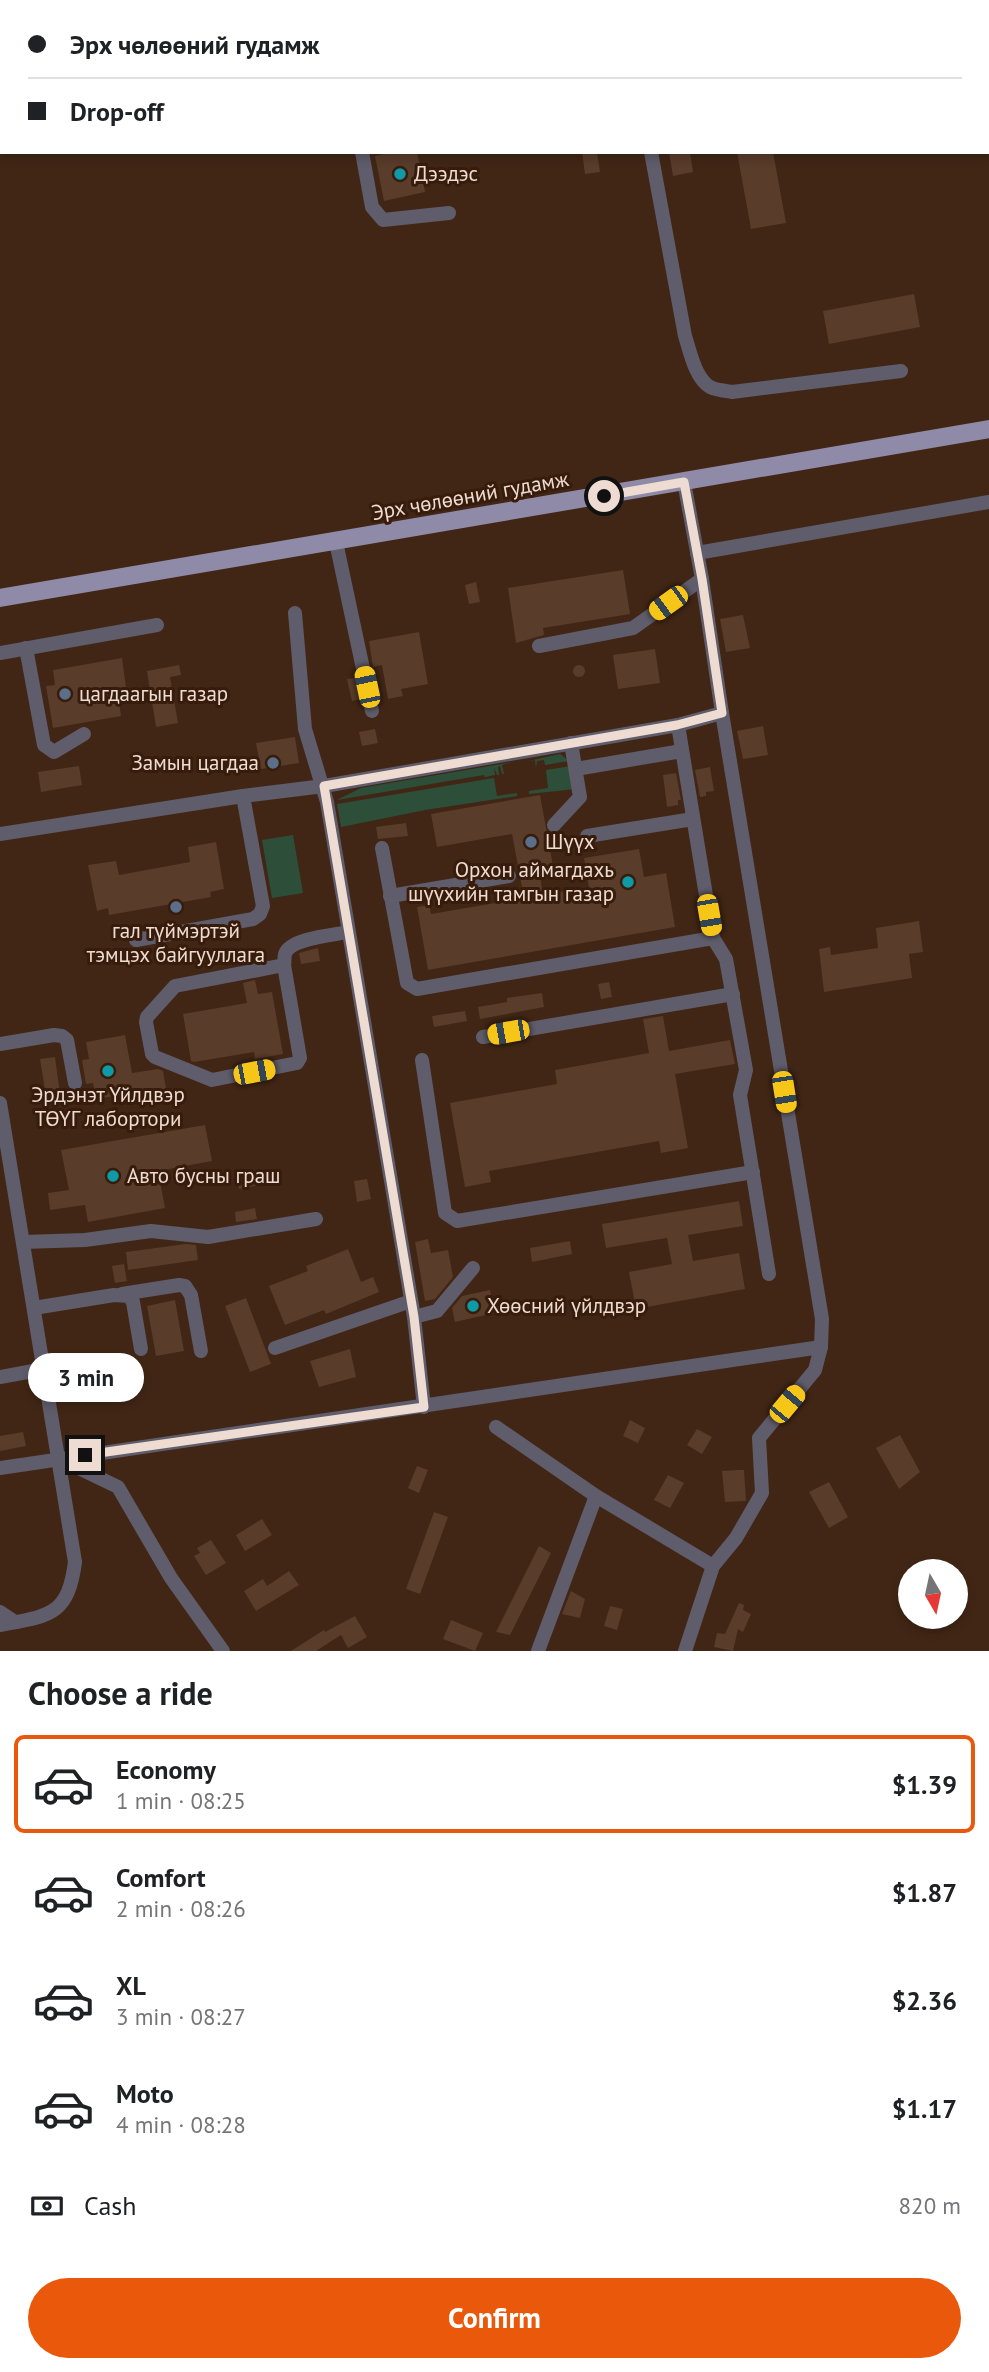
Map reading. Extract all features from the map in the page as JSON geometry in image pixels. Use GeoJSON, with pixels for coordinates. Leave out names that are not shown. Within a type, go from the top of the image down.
{"type":"FeatureCollection","features":[{"type":"Feature","properties":{"kind":"main road","name":"Эрх чөлөөний гудамж"},"geometry":{"type":"LineString","coordinates":[[0,598],[989,429]]}},
{"type":"Feature","properties":{"kind":"street"},"geometry":{"type":"LineString","coordinates":[[362,154],[372,207],[383,220],[449,214]]}},
{"type":"Feature","properties":{"kind":"street"},"geometry":{"type":"LineString","coordinates":[[651,154],[685,336],[697,369],[709,386],[732,393],[901,371]]}},
{"type":"Feature","properties":{"kind":"street"},"geometry":{"type":"LineString","coordinates":[[684,482],[822,1319],[821,1347],[815,1370],[758,1438],[762,1493],[736,1538],[713,1566],[685,1651]]}},
{"type":"Feature","properties":{"kind":"street"},"geometry":{"type":"LineString","coordinates":[[697,553],[989,502]]}},
{"type":"Feature","properties":{"kind":"street"},"geometry":{"type":"LineString","coordinates":[[336,542],[372,711]]}},
{"type":"Feature","properties":{"kind":"street"},"geometry":{"type":"LineString","coordinates":[[539,646],[633,628],[702,579]]}},
{"type":"Feature","properties":{"kind":"street"},"geometry":{"type":"LineString","coordinates":[[295,613],[305,729],[324,786],[414,1317],[424,1407]]}},
{"type":"Feature","properties":{"kind":"street"},"geometry":{"type":"LineString","coordinates":[[0,653],[157,625]]}},
{"type":"Feature","properties":{"kind":"street"},"geometry":{"type":"LineString","coordinates":[[26,648],[44,745],[54,752],[84,734]]}},
{"type":"Feature","properties":{"kind":"street"},"geometry":{"type":"LineString","coordinates":[[0,834],[324,786],[677,725],[722,713]]}},
{"type":"Feature","properties":{"kind":"street"},"geometry":{"type":"LineString","coordinates":[[677,725],[713,938],[726,959],[746,1070],[740,1095],[769,1274]]}},
{"type":"Feature","properties":{"kind":"street"},"geometry":{"type":"LineString","coordinates":[[554,825],[580,797],[571,743]]}},
{"type":"Feature","properties":{"kind":"street"},"geometry":{"type":"LineString","coordinates":[[576,769],[682,751]]}},
{"type":"Feature","properties":{"kind":"street"},"geometry":{"type":"LineString","coordinates":[[136,940],[253,919],[260,914],[263,906],[243,796]]}},
{"type":"Feature","properties":{"kind":"street"},"geometry":{"type":"LineString","coordinates":[[587,836],[693,819]]}},
{"type":"Feature","properties":{"kind":"street"},"geometry":{"type":"LineString","coordinates":[[382,848],[407,983],[417,989],[713,938]]}},
{"type":"Feature","properties":{"kind":"street"},"geometry":{"type":"LineString","coordinates":[[390,895],[509,876]]}},
{"type":"Feature","properties":{"kind":"street"},"geometry":{"type":"LineString","coordinates":[[284,965],[175,986],[145,1022],[153,1059],[155,1057],[212,1080],[297,1063],[300,1058],[284,965],[285,953],[289,947],[303,940],[348,932]]}},
{"type":"Feature","properties":{"kind":"street"},"geometry":{"type":"LineString","coordinates":[[483,1037],[733,994]]}},
{"type":"Feature","properties":{"kind":"street"},"geometry":{"type":"LineString","coordinates":[[0,1044],[62,1036],[67,1040],[75,1083]]}},
{"type":"Feature","properties":{"kind":"street"},"geometry":{"type":"LineString","coordinates":[[422,1060],[445,1213],[457,1221],[753,1172]]}},
{"type":"Feature","properties":{"kind":"street"},"geometry":{"type":"LineString","coordinates":[[0,1103],[5,1168],[23,1242],[75,1562],[72,1587],[62,1604],[42,1617],[0,1625]]}},
{"type":"Feature","properties":{"kind":"street"},"geometry":{"type":"LineString","coordinates":[[23,1242],[85,1240],[150,1231],[208,1237],[316,1219]]}},
{"type":"Feature","properties":{"kind":"street"},"geometry":{"type":"LineString","coordinates":[[414,1317],[437,1311],[472,1268]]}},
{"type":"Feature","properties":{"kind":"street"},"geometry":{"type":"LineString","coordinates":[[34,1308],[185,1286],[191,1295],[201,1350]]}},
{"type":"Feature","properties":{"kind":"street"},"geometry":{"type":"LineString","coordinates":[[114,1295],[129,1296],[133,1302],[141,1349]]}},
{"type":"Feature","properties":{"kind":"street"},"geometry":{"type":"LineString","coordinates":[[275,1348],[411,1301]]}},
{"type":"Feature","properties":{"kind":"street"},"geometry":{"type":"LineString","coordinates":[[0,1468],[821,1347]]}},
{"type":"Feature","properties":{"kind":"street"},"geometry":{"type":"LineString","coordinates":[[0,1377],[44,1369]]}},
{"type":"Feature","properties":{"kind":"street"},"geometry":{"type":"LineString","coordinates":[[496,1427],[596,1496],[713,1566]]}},
{"type":"Feature","properties":{"kind":"street"},"geometry":{"type":"LineString","coordinates":[[59,1458],[118,1487],[171,1578],[223,1651]]}},
{"type":"Feature","properties":{"kind":"street"},"geometry":{"type":"LineString","coordinates":[[538,1651],[596,1496]]}},
{"type":"Feature","properties":{"kind":"street"},"geometry":{"type":"LineString","coordinates":[[0,1612],[15,1622]]}},
{"type":"Feature","properties":{"kind":"green space"},"geometry":{"type":"Polygon","coordinates":[[[560,754],[569,761],[545,765],[544,760],[537,761],[536,768],[535,760],[524,762],[560,754]]]}},
{"type":"Feature","properties":{"kind":"green space"},"geometry":{"type":"Polygon","coordinates":[[[513,762],[502,765],[504,774],[500,766],[499,775],[494,767],[495,775],[337,800],[361,788],[513,762]]]}},
{"type":"Feature","properties":{"kind":"green space"},"geometry":{"type":"Polygon","coordinates":[[[571,766],[575,789],[529,794],[529,791],[548,788],[546,770],[571,766]]]}},
{"type":"Feature","properties":{"kind":"green space"},"geometry":{"type":"Polygon","coordinates":[[[494,778],[497,796],[517,793],[517,796],[425,810],[341,827],[337,804],[494,778]]]}},
{"type":"Feature","properties":{"kind":"green space"},"geometry":{"type":"Polygon","coordinates":[[[293,835],[303,893],[272,898],[262,840],[293,835]]]}},
{"type":"Feature","properties":{"kind":"building","name":"Дээдэс"},"geometry":{"type":"Polygon","coordinates":[[[417,154],[425,192],[384,201],[375,156],[417,154]]]}},
{"type":"Feature","properties":{"kind":"building"},"geometry":{"type":"Polygon","coordinates":[[[582,154],[597,154],[600,172],[585,174],[582,154]]]}},
{"type":"Feature","properties":{"kind":"building"},"geometry":{"type":"Polygon","coordinates":[[[669,154],[690,154],[693,172],[673,176],[669,154]]]}},
{"type":"Feature","properties":{"kind":"building"},"geometry":{"type":"Polygon","coordinates":[[[737,154],[773,154],[786,223],[751,229],[737,154]]]}},
{"type":"Feature","properties":{"kind":"building"},"geometry":{"type":"Polygon","coordinates":[[[914,294],[920,327],[829,344],[823,311],[914,294]]]}},
{"type":"Feature","properties":{"kind":"building"},"geometry":{"type":"Polygon","coordinates":[[[623,570],[630,614],[543,628],[544,635],[516,643],[508,588],[623,570]]]}},
{"type":"Feature","properties":{"kind":"building"},"geometry":{"type":"Polygon","coordinates":[[[476,582],[480,602],[469,604],[465,585],[476,582]]]}},
{"type":"Feature","properties":{"kind":"building"},"geometry":{"type":"Polygon","coordinates":[[[743,615],[750,648],[726,652],[720,619],[743,615]]]}},
{"type":"Feature","properties":{"kind":"building"},"geometry":{"type":"Polygon","coordinates":[[[419,632],[428,684],[401,689],[403,696],[388,699],[382,665],[373,667],[369,641],[419,632]]]}},
{"type":"Feature","properties":{"kind":"building"},"geometry":{"type":"Polygon","coordinates":[[[655,649],[660,683],[618,689],[613,655],[655,649]]]}},
{"type":"Feature","properties":{"kind":"building","name":"цагдаагын газар"},"geometry":{"type":"Polygon","coordinates":[[[122,658],[126,687],[117,688],[121,716],[53,728],[46,686],[55,685],[53,670],[122,658]]]}},
{"type":"Feature","properties":{"kind":"building"},"geometry":{"type":"Polygon","coordinates":[[[179,665],[181,675],[170,677],[178,723],[156,727],[147,671],[179,665]]]}},
{"type":"Feature","properties":{"kind":"building"},"geometry":{"type":"Polygon","coordinates":[[[579,665],[585,671],[579,677],[573,671],[579,665]]]}},
{"type":"Feature","properties":{"kind":"building"},"geometry":{"type":"Polygon","coordinates":[[[355,678],[360,699],[352,701],[347,679],[355,678]]]}},
{"type":"Feature","properties":{"kind":"building"},"geometry":{"type":"Polygon","coordinates":[[[763,726],[768,755],[743,759],[737,731],[763,726]]]}},
{"type":"Feature","properties":{"kind":"building"},"geometry":{"type":"Polygon","coordinates":[[[375,729],[378,743],[362,746],[359,732],[375,729]]]}},
{"type":"Feature","properties":{"kind":"building"},"geometry":{"type":"Polygon","coordinates":[[[295,737],[299,763],[261,769],[256,743],[295,737]]]}},
{"type":"Feature","properties":{"kind":"building"},"geometry":{"type":"Polygon","coordinates":[[[79,766],[82,785],[41,792],[38,772],[79,766]]]}},
{"type":"Feature","properties":{"kind":"building"},"geometry":{"type":"Polygon","coordinates":[[[710,767],[714,791],[706,792],[706,796],[700,797],[695,770],[710,767]]]}},
{"type":"Feature","properties":{"kind":"building"},"geometry":{"type":"Polygon","coordinates":[[[676,773],[681,800],[678,800],[678,805],[667,807],[663,775],[676,773]]]}},
{"type":"Feature","properties":{"kind":"building","name":"Орхон аймагдахь шүүхийн тамгын газар"},"geometry":{"type":"Polygon","coordinates":[[[540,795],[553,866],[539,868],[542,889],[553,887],[554,893],[589,887],[584,858],[639,849],[644,877],[666,873],[675,927],[428,970],[417,907],[429,905],[431,914],[524,898],[512,834],[437,847],[431,814],[540,795]]]}},
{"type":"Feature","properties":{"kind":"building"},"geometry":{"type":"Polygon","coordinates":[[[406,823],[408,836],[378,839],[376,827],[406,823]]]}},
{"type":"Feature","properties":{"kind":"building"},"geometry":{"type":"Polygon","coordinates":[[[216,842],[224,889],[210,892],[211,897],[109,915],[108,908],[97,911],[88,865],[116,861],[119,875],[190,862],[188,847],[216,842]]]}},
{"type":"Feature","properties":{"kind":"building"},"geometry":{"type":"Polygon","coordinates":[[[919,921],[923,952],[909,954],[912,978],[824,992],[819,949],[830,947],[831,955],[878,948],[876,928],[919,921]]]}},
{"type":"Feature","properties":{"kind":"building"},"geometry":{"type":"Polygon","coordinates":[[[318,948],[320,961],[301,964],[299,953],[318,948]]]}},
{"type":"Feature","properties":{"kind":"building"},"geometry":{"type":"Polygon","coordinates":[[[255,980],[258,994],[272,992],[283,1054],[255,1059],[254,1052],[191,1061],[183,1014],[247,1003],[243,983],[255,980]]]}},
{"type":"Feature","properties":{"kind":"building"},"geometry":{"type":"Polygon","coordinates":[[[609,982],[612,997],[601,999],[598,984],[609,982]]]}},
{"type":"Feature","properties":{"kind":"building"},"geometry":{"type":"Polygon","coordinates":[[[542,993],[544,1007],[480,1019],[478,1007],[507,1002],[507,998],[542,993]]]}},
{"type":"Feature","properties":{"kind":"building"},"geometry":{"type":"Polygon","coordinates":[[[465,1011],[467,1021],[434,1027],[432,1016],[465,1011]]]}},
{"type":"Feature","properties":{"kind":"building"},"geometry":{"type":"Polygon","coordinates":[[[663,1016],[669,1051],[730,1040],[735,1064],[675,1074],[688,1148],[661,1153],[659,1141],[489,1171],[491,1182],[465,1187],[450,1103],[557,1084],[555,1070],[649,1053],[643,1019],[663,1016]]]}},
{"type":"Feature","properties":{"kind":"building","name":"Эрдэнэт Үйлдвэр ТӨҮГ лабортори"},"geometry":{"type":"Polygon","coordinates":[[[125,1035],[132,1073],[158,1069],[163,1071],[167,1094],[152,1096],[150,1090],[96,1099],[93,1083],[86,1084],[82,1060],[89,1059],[86,1042],[125,1035]]]}},
{"type":"Feature","properties":{"kind":"building"},"geometry":{"type":"Polygon","coordinates":[[[55,1057],[60,1094],[46,1096],[40,1059],[55,1057]]]}},
{"type":"Feature","properties":{"kind":"building","name":"Авто бусны граш"},"geometry":{"type":"Polygon","coordinates":[[[205,1125],[212,1161],[158,1171],[165,1208],[88,1222],[85,1205],[50,1210],[48,1193],[69,1190],[61,1150],[205,1125]]]}},
{"type":"Feature","properties":{"kind":"building"},"geometry":{"type":"Polygon","coordinates":[[[263,1171],[265,1184],[239,1189],[237,1176],[263,1171]]]}},
{"type":"Feature","properties":{"kind":"building"},"geometry":{"type":"Polygon","coordinates":[[[367,1179],[371,1199],[357,1202],[354,1181],[367,1179]]]}},
{"type":"Feature","properties":{"kind":"building"},"geometry":{"type":"Polygon","coordinates":[[[739,1201],[743,1226],[688,1235],[693,1261],[739,1253],[745,1289],[636,1309],[629,1272],[672,1264],[667,1238],[606,1248],[602,1224],[739,1201]]]}},
{"type":"Feature","properties":{"kind":"building"},"geometry":{"type":"Polygon","coordinates":[[[255,1208],[257,1219],[236,1222],[235,1212],[255,1208]]]}},
{"type":"Feature","properties":{"kind":"building"},"geometry":{"type":"Polygon","coordinates":[[[428,1239],[431,1253],[448,1250],[453,1277],[435,1299],[425,1301],[415,1242],[428,1239]]]}},
{"type":"Feature","properties":{"kind":"building"},"geometry":{"type":"Polygon","coordinates":[[[570,1241],[572,1254],[532,1262],[530,1248],[570,1241]]]}},
{"type":"Feature","properties":{"kind":"building"},"geometry":{"type":"Polygon","coordinates":[[[196,1245],[198,1260],[128,1270],[126,1252],[196,1245]]]}},
{"type":"Feature","properties":{"kind":"building"},"geometry":{"type":"Polygon","coordinates":[[[348,1249],[361,1282],[373,1277],[379,1292],[326,1314],[324,1310],[285,1325],[269,1286],[308,1271],[306,1266],[348,1249]]]}},
{"type":"Feature","properties":{"kind":"building"},"geometry":{"type":"Polygon","coordinates":[[[124,1264],[127,1281],[115,1283],[112,1266],[124,1264]]]}},
{"type":"Feature","properties":{"kind":"building","name":"Хөөсний үйлдвэр"},"geometry":{"type":"Polygon","coordinates":[[[490,1290],[495,1313],[455,1322],[452,1308],[462,1296],[490,1290]]]}},
{"type":"Feature","properties":{"kind":"building"},"geometry":{"type":"Polygon","coordinates":[[[246,1298],[271,1364],[250,1372],[225,1306],[246,1298]]]}},
{"type":"Feature","properties":{"kind":"building"},"geometry":{"type":"Polygon","coordinates":[[[175,1300],[184,1351],[156,1356],[147,1306],[175,1300]]]}},
{"type":"Feature","properties":{"kind":"building"},"geometry":{"type":"Polygon","coordinates":[[[350,1349],[356,1377],[319,1387],[310,1361],[350,1349]]]}},
{"type":"Feature","properties":{"kind":"building"},"geometry":{"type":"Polygon","coordinates":[[[630,1420],[645,1428],[638,1443],[623,1436],[630,1420]]]}},
{"type":"Feature","properties":{"kind":"building"},"geometry":{"type":"Polygon","coordinates":[[[697,1429],[712,1437],[702,1454],[687,1445],[697,1429]]]}},
{"type":"Feature","properties":{"kind":"building"},"geometry":{"type":"Polygon","coordinates":[[[23,1432],[26,1446],[0,1451],[0,1436],[23,1432]]]}},
{"type":"Feature","properties":{"kind":"building"},"geometry":{"type":"Polygon","coordinates":[[[900,1435],[920,1472],[899,1489],[876,1448],[900,1435]]]}},
{"type":"Feature","properties":{"kind":"building"},"geometry":{"type":"Polygon","coordinates":[[[417,1466],[428,1470],[419,1493],[408,1488],[417,1466]]]}},
{"type":"Feature","properties":{"kind":"building"},"geometry":{"type":"Polygon","coordinates":[[[744,1470],[746,1501],[725,1502],[722,1471],[744,1470]]]}},
{"type":"Feature","properties":{"kind":"building"},"geometry":{"type":"Polygon","coordinates":[[[668,1475],[684,1483],[670,1508],[654,1500],[668,1475]]]}},
{"type":"Feature","properties":{"kind":"building"},"geometry":{"type":"Polygon","coordinates":[[[829,1482],[848,1517],[829,1528],[809,1492],[829,1482]]]}},
{"type":"Feature","properties":{"kind":"building"},"geometry":{"type":"Polygon","coordinates":[[[434,1512],[448,1517],[420,1594],[406,1589],[434,1512]]]}},
{"type":"Feature","properties":{"kind":"building"},"geometry":{"type":"Polygon","coordinates":[[[262,1519],[272,1535],[245,1551],[236,1535],[262,1519]]]}},
{"type":"Feature","properties":{"kind":"building"},"geometry":{"type":"Polygon","coordinates":[[[211,1540],[226,1563],[206,1575],[194,1556],[200,1553],[197,1548],[211,1540]]]}},
{"type":"Feature","properties":{"kind":"building"},"geometry":{"type":"Polygon","coordinates":[[[539,1546],[551,1553],[510,1635],[496,1632],[539,1546]]]}},
{"type":"Feature","properties":{"kind":"building"},"geometry":{"type":"Polygon","coordinates":[[[289,1571],[299,1585],[256,1611],[244,1591],[263,1579],[267,1586],[289,1571]]]}},
{"type":"Feature","properties":{"kind":"building"},"geometry":{"type":"Polygon","coordinates":[[[571,1591],[585,1599],[580,1618],[562,1614],[571,1591]]]}},
{"type":"Feature","properties":{"kind":"building"},"geometry":{"type":"Polygon","coordinates":[[[739,1603],[744,1605],[743,1610],[751,1614],[743,1632],[738,1629],[733,1651],[714,1647],[717,1633],[725,1634],[739,1603]]]}},
{"type":"Feature","properties":{"kind":"building"},"geometry":{"type":"Polygon","coordinates":[[[610,1606],[623,1609],[617,1630],[604,1626],[610,1606]]]}},
{"type":"Feature","properties":{"kind":"building"},"geometry":{"type":"Polygon","coordinates":[[[355,1616],[367,1637],[348,1648],[341,1635],[316,1651],[291,1651],[324,1630],[325,1632],[355,1616]]]}},
{"type":"Feature","properties":{"kind":"building"},"geometry":{"type":"Polygon","coordinates":[[[451,1620],[483,1633],[475,1651],[443,1639],[451,1620]]]}},
{"type":"Feature","properties":{"kind":"place","name":"Дээдэс"},"geometry":{"type":"Point","coordinates":[400,174]}},
{"type":"Feature","properties":{"kind":"place","name":"цагдаагын газар"},"geometry":{"type":"Point","coordinates":[65,694]}},
{"type":"Feature","properties":{"kind":"place","name":"Замын цагдаа"},"geometry":{"type":"Point","coordinates":[273,763]}},
{"type":"Feature","properties":{"kind":"place","name":"Шүүх"},"geometry":{"type":"Point","coordinates":[531,842]}},
{"type":"Feature","properties":{"kind":"place","name":"Орхон аймагдахь шүүхийн тамгын газар"},"geometry":{"type":"Point","coordinates":[628,882]}},
{"type":"Feature","properties":{"kind":"place","name":"гал түймэртэй тэмцэх байгууллага"},"geometry":{"type":"Point","coordinates":[176,907]}},
{"type":"Feature","properties":{"kind":"place","name":"Эрдэнэт Үйлдвэр ТӨҮГ лабортори"},"geometry":{"type":"Point","coordinates":[108,1071]}},
{"type":"Feature","properties":{"kind":"place","name":"Авто бусны граш"},"geometry":{"type":"Point","coordinates":[113,1176]}},
{"type":"Feature","properties":{"kind":"place","name":"Хөөсний үйлдвэр"},"geometry":{"type":"Point","coordinates":[473,1306]}},
{"type":"Feature","properties":{"kind":"route"},"geometry":{"type":"LineString","coordinates":[[85,1455],[424,1407],[414,1317],[324,786],[677,725],[722,713],[684,482],[604,496]]}}]}
